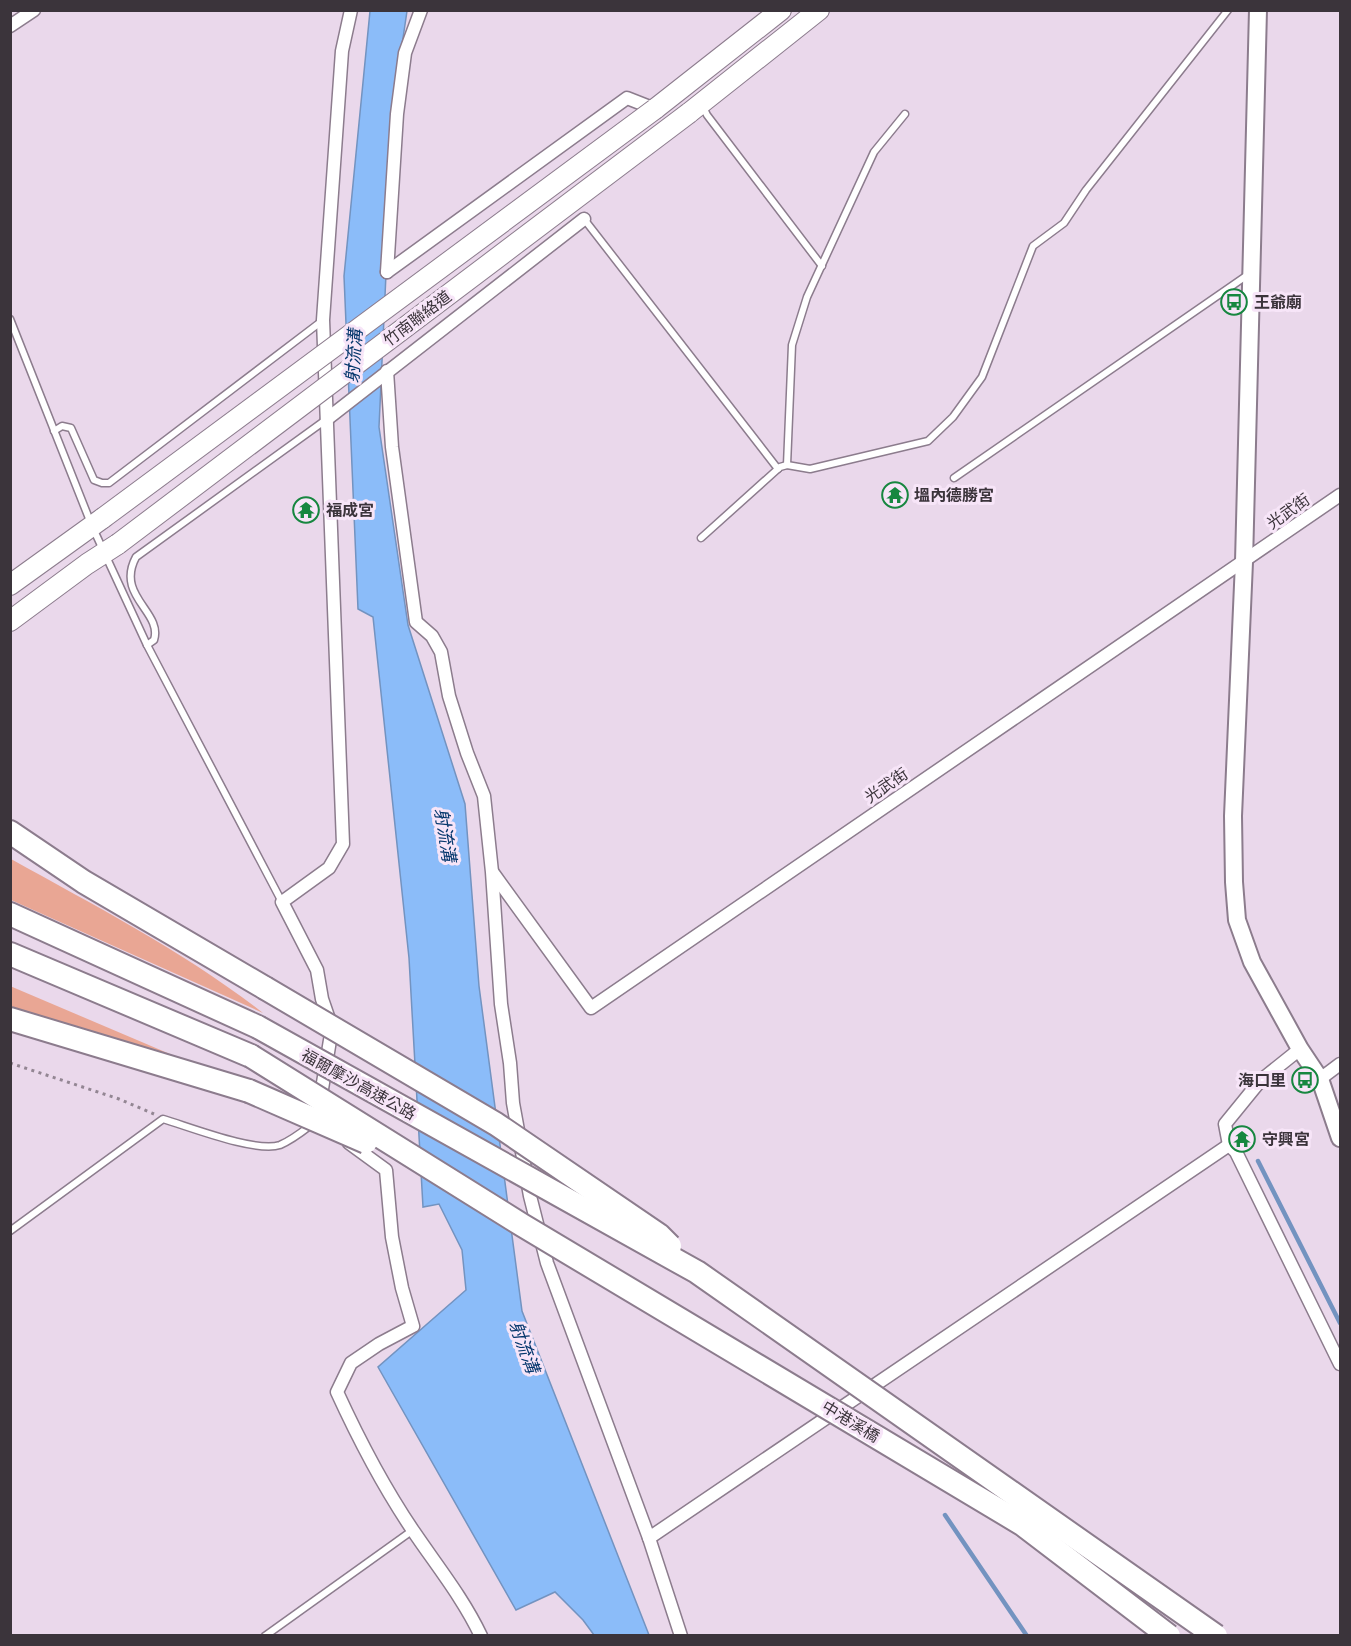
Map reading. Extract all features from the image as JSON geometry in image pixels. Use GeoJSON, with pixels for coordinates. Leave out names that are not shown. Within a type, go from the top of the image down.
{"type":"FeatureCollection","features":[{"type":"Feature","properties":{"kind":"highway"},"geometry":{"type":"LineString","coordinates":[[10,832],[84,882],[496,1124],[659,1235],[697,1272]]}},
{"type":"Feature","properties":{"kind":"highway","name":"福爾摩沙高速公路"},"geometry":{"type":"LineString","coordinates":[[10,914],[258,1027],[697,1272]]}},
{"type":"Feature","properties":{"kind":"highway","name":"福爾摩沙高速公路"},"geometry":{"type":"LineString","coordinates":[[10,954],[251,1056],[522,1225]]}},
{"type":"Feature","properties":{"kind":"highway"},"geometry":{"type":"LineString","coordinates":[[10,1019],[249,1091],[337,1128],[522,1225]]}},
{"type":"Feature","properties":{"kind":"highway","name":"中港溪橋"},"geometry":{"type":"LineString","coordinates":[[522,1225],[1022,1524],[1169,1635]]}},
{"type":"Feature","properties":{"kind":"highway","name":"中港溪橋"},"geometry":{"type":"LineString","coordinates":[[697,1272],[1216,1635]]}},
{"type":"Feature","properties":{"kind":"main road","name":"竹南聯絡道"},"geometry":{"type":"LineString","coordinates":[[10,585],[655,109],[781,10]]}},
{"type":"Feature","properties":{"kind":"main road","name":"竹南聯絡道"},"geometry":{"type":"LineString","coordinates":[[10,621],[111,549],[695,108],[819,10]]}},
{"type":"Feature","properties":{"kind":"main road"},"geometry":{"type":"LineString","coordinates":[[751,34],[766,52]]}},
{"type":"Feature","properties":{"kind":"street"},"geometry":{"type":"LineString","coordinates":[[10,26],[34,10]]}},
{"type":"Feature","properties":{"kind":"street"},"geometry":{"type":"LineString","coordinates":[[351,10],[342,51],[324,320],[343,844],[329,868],[282,902],[317,970],[322,999],[332,1028],[317,1120],[386,1170],[392,1237],[402,1288],[413,1326],[379,1344],[351,1363],[337,1392],[358,1437],[412,1530],[470,1613],[481,1635]]}},
{"type":"Feature","properties":{"kind":"street"},"geometry":{"type":"LineString","coordinates":[[421,10],[405,53],[398,114],[387,272],[627,98],[655,109]]}},
{"type":"Feature","properties":{"kind":"street"},"geometry":{"type":"LineString","coordinates":[[1258,10],[1244,562],[1233,816],[1237,920],[1252,962],[1300,1049],[1320,1079],[1341,1138]]}},
{"type":"Feature","properties":{"kind":"street"},"geometry":{"type":"LineString","coordinates":[[327,419],[584,219]]}},
{"type":"Feature","properties":{"kind":"street"},"geometry":{"type":"LineString","coordinates":[[387,371],[392,447],[416,622],[432,636],[441,652],[449,696],[467,753],[484,796],[501,1004],[510,1063],[513,1103],[530,1196],[547,1263],[649,1538],[681,1635]]}},
{"type":"Feature","properties":{"kind":"street","name":"光武街"},"geometry":{"type":"LineString","coordinates":[[492,872],[591,1008],[1341,495]]}},
{"type":"Feature","properties":{"kind":"street"},"geometry":{"type":"LineString","coordinates":[[1300,1049],[1260,1081],[1225,1124],[1229,1145],[1236,1152],[1341,1364]]}},
{"type":"Feature","properties":{"kind":"street"},"geometry":{"type":"LineString","coordinates":[[1320,1079],[1341,1064]]}},
{"type":"Feature","properties":{"kind":"street"},"geometry":{"type":"LineString","coordinates":[[649,1538],[1229,1145]]}},
{"type":"Feature","properties":{"kind":"lane"},"geometry":{"type":"LineString","coordinates":[[700,538],[778,468],[787,465],[810,469],[928,441],[953,417],[982,377],[1033,246],[1064,223],[1086,190],[1228,10]]}},
{"type":"Feature","properties":{"kind":"lane"},"geometry":{"type":"LineString","coordinates":[[695,108],[707,115],[822,266]]}},
{"type":"Feature","properties":{"kind":"lane"},"geometry":{"type":"LineString","coordinates":[[787,465],[792,345],[807,297],[874,152],[905,114]]}},
{"type":"Feature","properties":{"kind":"lane"},"geometry":{"type":"LineString","coordinates":[[584,219],[778,468]]}},
{"type":"Feature","properties":{"kind":"lane"},"geometry":{"type":"LineString","coordinates":[[954,478],[1251,272]]}},
{"type":"Feature","properties":{"kind":"lane"},"geometry":{"type":"LineString","coordinates":[[10,318],[54,431],[111,549],[147,645],[282,902]]}},
{"type":"Feature","properties":{"kind":"lane"},"geometry":{"type":"LineString","coordinates":[[54,431],[62,426],[71,428],[94,480],[109,483],[324,320]]}},
{"type":"Feature","properties":{"kind":"lane"},"geometry":{"type":"LineString","coordinates":[[147,645],[154,640],[155,628],[129,578],[130,568],[136,557],[327,419]]}},
{"type":"Feature","properties":{"kind":"lane"},"geometry":{"type":"LineString","coordinates":[[10,1231],[164,1119],[257,1147],[278,1146],[295,1137],[317,1120]]}},
{"type":"Feature","properties":{"kind":"lane"},"geometry":{"type":"LineString","coordinates":[[265,1635],[412,1530]]}},
{"type":"Feature","properties":{"kind":"path"},"geometry":{"type":"LineString","coordinates":[[10,1063],[119,1099],[164,1119]]}},
{"type":"Feature","properties":{"kind":"shaded area"},"geometry":{"type":"Polygon","coordinates":[[[11,859],[172,950],[263,1013],[11,900],[11,859]]]}},
{"type":"Feature","properties":{"kind":"shaded area"},"geometry":{"type":"Polygon","coordinates":[[[10,986],[217,1074],[11,1009],[10,986]]]}},
{"type":"Feature","properties":{"kind":"water","name":"射流溝"},"geometry":{"type":"Polygon","coordinates":[[[370,11],[407,11],[394,99],[379,427],[408,625],[465,804],[479,986],[522,1311],[649,1635],[594,1635],[583,1620],[555,1592],[516,1610],[378,1367],[466,1290],[462,1250],[439,1204],[423,1207],[409,958],[373,617],[358,609],[344,276],[370,11]]]}},
{"type":"Feature","properties":{"kind":"waterway"},"geometry":{"type":"LineString","coordinates":[[1258,1161],[1340,1323]]}},
{"type":"Feature","properties":{"kind":"waterway"},"geometry":{"type":"LineString","coordinates":[[945,1515],[1027,1636]]}},
{"type":"Feature","properties":{"kind":"place","name":"王爺廟"},"geometry":{"type":"Point","coordinates":[1234,302]}},
{"type":"Feature","properties":{"kind":"place","name":"塭內德勝宮"},"geometry":{"type":"Point","coordinates":[895,495]}},
{"type":"Feature","properties":{"kind":"place","name":"福成宮"},"geometry":{"type":"Point","coordinates":[306,510]}},
{"type":"Feature","properties":{"kind":"place","name":"海口里"},"geometry":{"type":"Point","coordinates":[1305,1080]}},
{"type":"Feature","properties":{"kind":"place","name":"守興宮"},"geometry":{"type":"Point","coordinates":[1242,1139]}}]}
